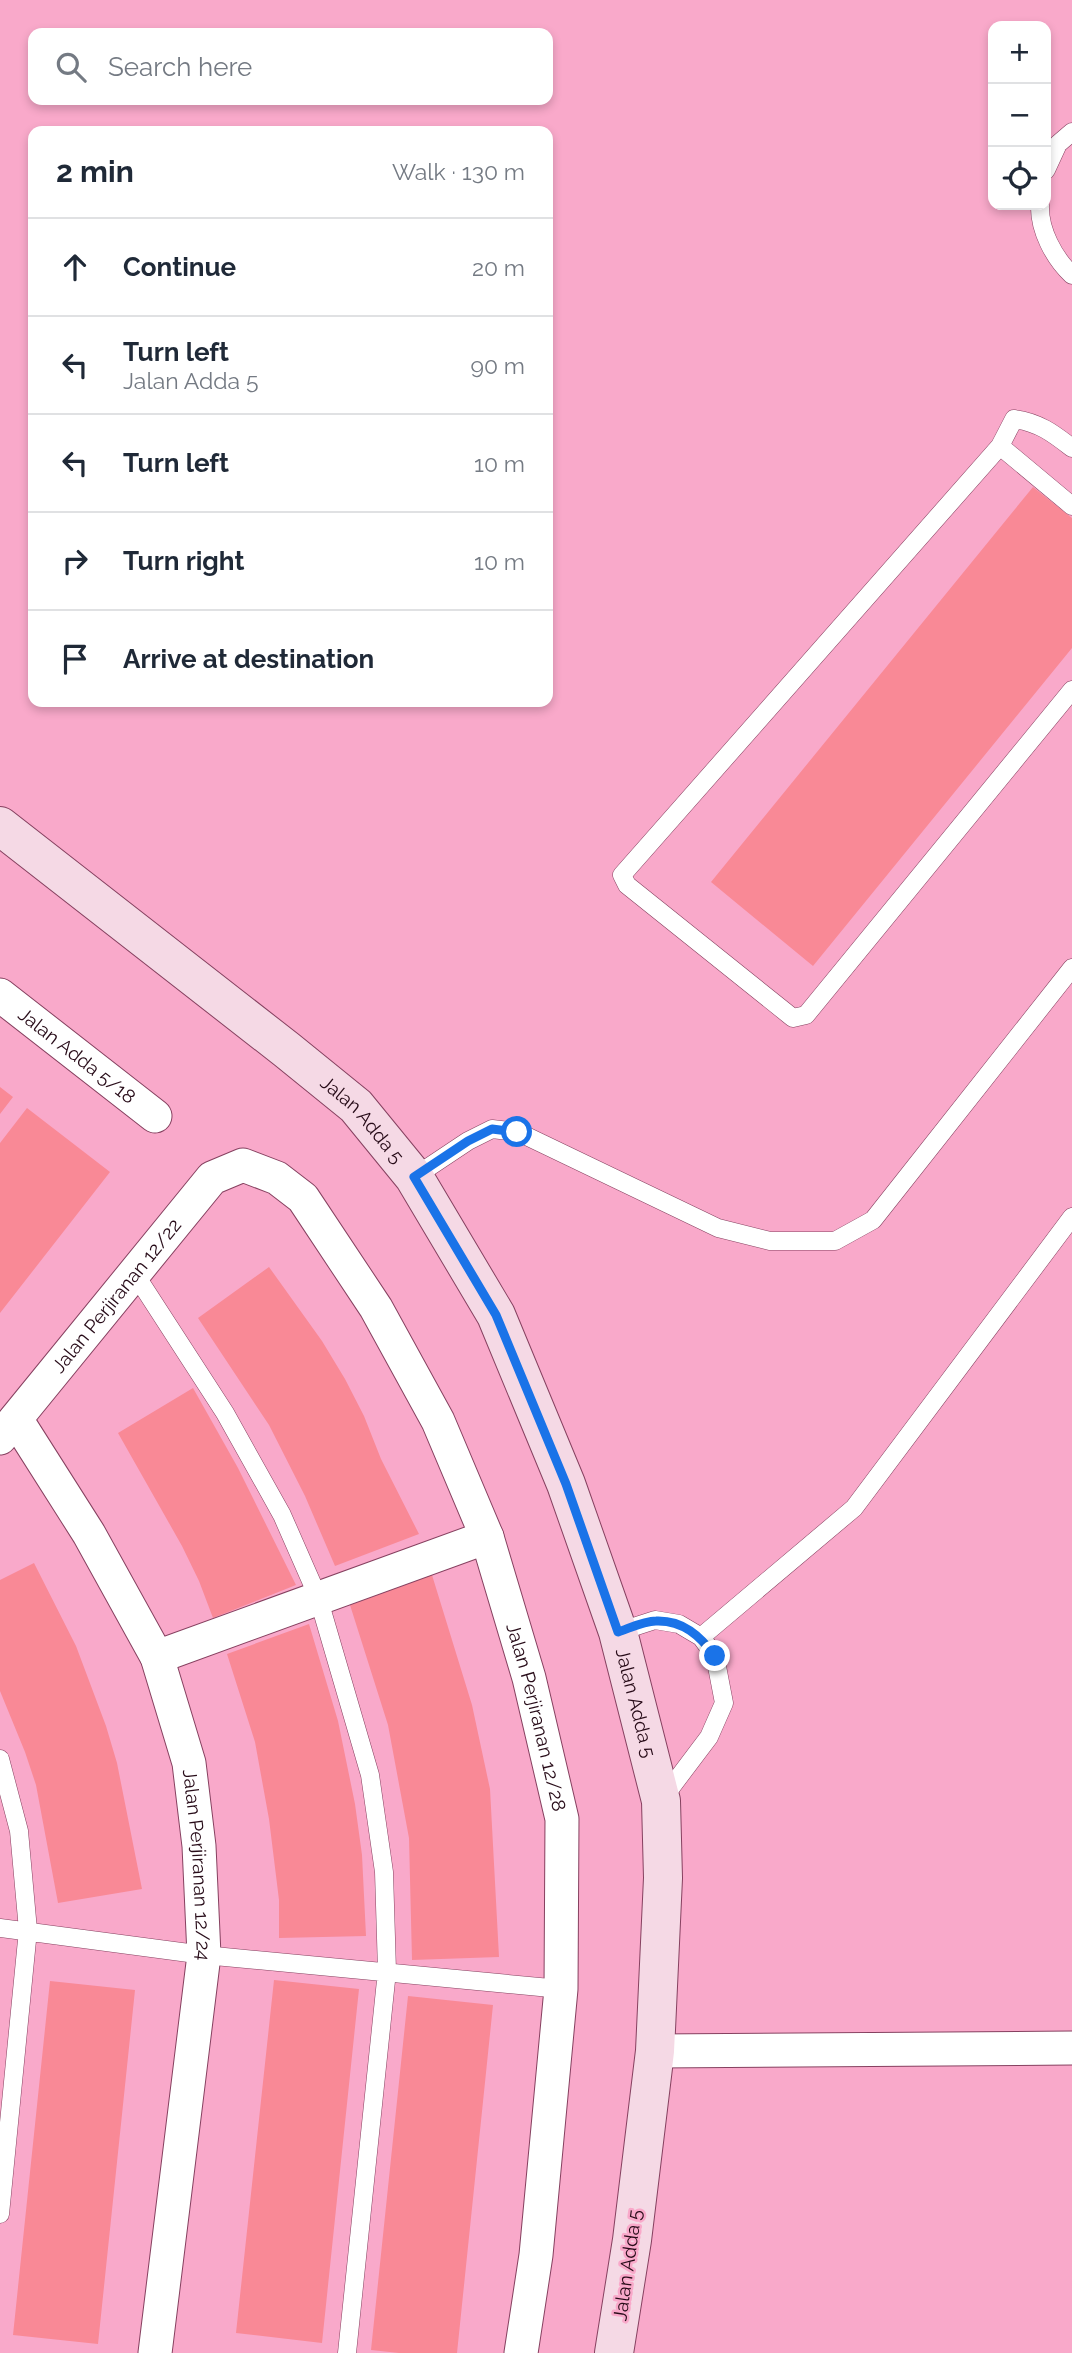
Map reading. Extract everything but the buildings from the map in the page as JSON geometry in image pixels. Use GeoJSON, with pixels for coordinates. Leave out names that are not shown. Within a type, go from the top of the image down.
{"type":"FeatureCollection","features":[{"type":"Feature","properties":{"kind":"main road","name":"Jalan Adda 5"},"geometry":{"type":"LineString","coordinates":[[0,826],[288,1049],[356,1106],[414,1177],[496,1315],[566,1484],[618,1632],[661,1801],[663,1878],[655,2051],[632,2240],[614,2353]]}},
{"type":"Feature","properties":{"kind":"street","name":"Jalan Adda 5/18"},"geometry":{"type":"LineString","coordinates":[[0,995],[155,1116]]}},
{"type":"Feature","properties":{"kind":"street","name":"Jalan Perjiranan 12/22"},"geometry":{"type":"LineString","coordinates":[[8,1428],[212,1178],[243,1165]]}},
{"type":"Feature","properties":{"kind":"street","name":"Jalan Perjiranan 12/28"},"geometry":{"type":"LineString","coordinates":[[243,1165],[277,1178],[303,1198],[376,1308],[439,1421],[487,1537],[529,1678],[562,1819],[561,1989],[536,2255],[521,2353]]}},
{"type":"Feature","properties":{"kind":"street","name":"Jalan Perjiranan 12/24"},"geometry":{"type":"LineString","coordinates":[[8,1428],[89,1534],[157,1657],[189,1763],[199,1846],[204,1955],[155,2353]]}},
{"type":"Feature","properties":{"kind":"street"},"geometry":{"type":"LineString","coordinates":[[157,1657],[487,1537]]}},
{"type":"Feature","properties":{"kind":"street"},"geometry":{"type":"LineString","coordinates":[[655,2051],[1072,2048]]}},
{"type":"Feature","properties":{"kind":"lane"},"geometry":{"type":"LineString","coordinates":[[1051,159],[1058,144],[1072,132]]}},
{"type":"Feature","properties":{"kind":"lane"},"geometry":{"type":"LineString","coordinates":[[1040,210],[1039,216],[1052,251],[1072,275]]}},
{"type":"Feature","properties":{"kind":"lane"},"geometry":{"type":"LineString","coordinates":[[1072,448],[1049,430],[1029,421],[1014,419],[1000,446],[622,875],[626,885],[793,1018],[800,1018],[806,1015],[1072,690]]}},
{"type":"Feature","properties":{"kind":"lane"},"geometry":{"type":"LineString","coordinates":[[1000,446],[1072,506]]}},
{"type":"Feature","properties":{"kind":"lane"},"geometry":{"type":"LineString","coordinates":[[414,1177],[468,1141],[492,1129],[517,1132],[718,1228],[770,1241],[835,1241],[873,1220],[1072,968]]}},
{"type":"Feature","properties":{"kind":"lane"},"geometry":{"type":"LineString","coordinates":[[701,1637],[854,1508],[1072,1217]]}},
{"type":"Feature","properties":{"kind":"lane"},"geometry":{"type":"LineString","coordinates":[[135,1274],[231,1425],[282,1515],[318,1597],[370,1775],[384,1872],[387,1971],[347,2353]]}},
{"type":"Feature","properties":{"kind":"lane"},"geometry":{"type":"LineString","coordinates":[[618,1632],[655,1620],[679,1624],[701,1637],[715,1656],[724,1703],[709,1737],[661,1801]]}},
{"type":"Feature","properties":{"kind":"lane"},"geometry":{"type":"LineString","coordinates":[[0,1759],[19,1831],[28,1930],[0,2214]]}},
{"type":"Feature","properties":{"kind":"lane"},"geometry":{"type":"LineString","coordinates":[[0,1928],[204,1955],[561,1989]]}},
{"type":"Feature","properties":{"kind":"route"},"geometry":{"type":"LineString","coordinates":[[517,1132],[492,1129],[468,1141],[414,1177],[496,1315],[566,1484],[618,1632],[655,1620],[679,1624],[701,1637],[715,1656]]}}]}
